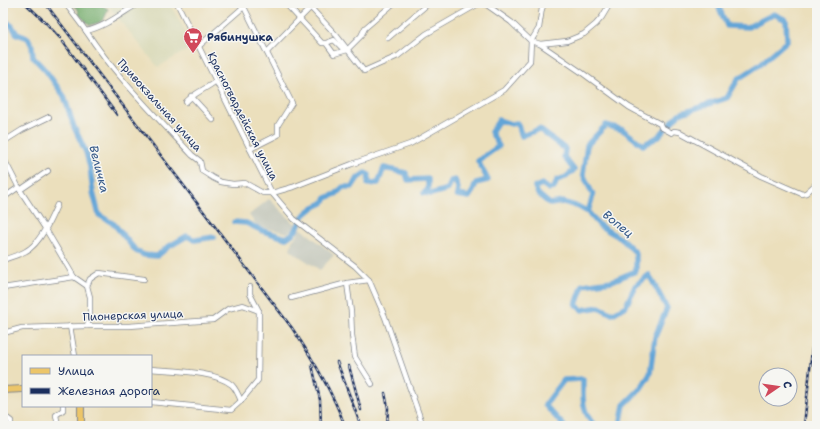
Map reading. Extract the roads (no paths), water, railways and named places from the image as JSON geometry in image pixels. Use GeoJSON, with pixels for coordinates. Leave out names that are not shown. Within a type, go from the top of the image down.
{"type":"FeatureCollection","features":[{"type":"Feature","properties":{"kind":"main road"},"geometry":{"type":"LineString","coordinates":[[3,390],[22,389]]}},
{"type":"Feature","properties":{"kind":"main road"},"geometry":{"type":"LineString","coordinates":[[81,407],[81,426]]}},
{"type":"Feature","properties":{"kind":"street","name":"Привокзальная улица"},"geometry":{"type":"LineString","coordinates":[[65,3],[97,48],[127,85],[200,161],[202,171],[221,182],[233,184],[246,183],[263,193],[272,193]]}},
{"type":"Feature","properties":{"kind":"street"},"geometry":{"type":"LineString","coordinates":[[86,31],[102,25],[139,3]]}},
{"type":"Feature","properties":{"kind":"street","name":"Красногвардейская улица"},"geometry":{"type":"LineString","coordinates":[[178,3],[272,193],[282,207],[294,219],[355,266],[369,280]]}},
{"type":"Feature","properties":{"kind":"street"},"geometry":{"type":"LineString","coordinates":[[285,3],[322,43],[334,40],[346,50]]}},
{"type":"Feature","properties":{"kind":"street"},"geometry":{"type":"LineString","coordinates":[[267,52],[315,3]]}},
{"type":"Feature","properties":{"kind":"street"},"geometry":{"type":"LineString","coordinates":[[326,43],[334,54],[346,50],[361,36],[365,28],[394,3]]}},
{"type":"Feature","properties":{"kind":"street"},"geometry":{"type":"LineString","coordinates":[[388,38],[429,3]]}},
{"type":"Feature","properties":{"kind":"street"},"geometry":{"type":"LineString","coordinates":[[311,8],[337,36],[346,50],[364,71],[398,56],[426,34],[480,3]]}},
{"type":"Feature","properties":{"kind":"street"},"geometry":{"type":"LineString","coordinates":[[484,3],[511,22],[531,41],[540,44],[582,72],[629,107],[660,124],[661,127],[672,133],[674,131],[680,132],[761,176],[802,194],[806,193],[817,182]]}},
{"type":"Feature","properties":{"kind":"street"},"geometry":{"type":"LineString","coordinates":[[272,193],[293,187],[352,164],[410,144],[504,90],[530,61],[531,41],[539,28],[542,8],[546,3]]}},
{"type":"Feature","properties":{"kind":"street"},"geometry":{"type":"LineString","coordinates":[[540,44],[567,41],[584,34],[596,24],[612,3]]}},
{"type":"Feature","properties":{"kind":"street"},"geometry":{"type":"LineString","coordinates":[[199,46],[246,5],[292,103],[278,126],[278,135],[250,150]]}},
{"type":"Feature","properties":{"kind":"street"},"geometry":{"type":"LineString","coordinates":[[186,102],[191,96],[216,81]]}},
{"type":"Feature","properties":{"kind":"street"},"geometry":{"type":"LineString","coordinates":[[191,96],[212,120]]}},
{"type":"Feature","properties":{"kind":"street"},"geometry":{"type":"LineString","coordinates":[[3,142],[22,130],[49,117]]}},
{"type":"Feature","properties":{"kind":"street"},"geometry":{"type":"LineString","coordinates":[[3,157],[20,189],[74,277],[87,286]]}},
{"type":"Feature","properties":{"kind":"street"},"geometry":{"type":"LineString","coordinates":[[3,198],[48,172]]}},
{"type":"Feature","properties":{"kind":"street"},"geometry":{"type":"LineString","coordinates":[[3,260],[27,251],[36,243],[57,205]]}},
{"type":"Feature","properties":{"kind":"street"},"geometry":{"type":"LineString","coordinates":[[87,326],[90,314],[90,297],[87,286],[90,279],[98,273],[144,279]]}},
{"type":"Feature","properties":{"kind":"street"},"geometry":{"type":"LineString","coordinates":[[3,288],[74,277]]}},
{"type":"Feature","properties":{"kind":"street"},"geometry":{"type":"LineString","coordinates":[[291,298],[347,283],[369,280],[385,317],[423,426]]}},
{"type":"Feature","properties":{"kind":"street"},"geometry":{"type":"LineString","coordinates":[[347,283],[355,357],[364,369],[372,384]]}},
{"type":"Feature","properties":{"kind":"street"},"geometry":{"type":"LineString","coordinates":[[152,402],[231,410],[241,401],[258,380],[259,312],[250,294],[250,287]]}},
{"type":"Feature","properties":{"kind":"street","name":"Пионерская улица"},"geometry":{"type":"LineString","coordinates":[[3,333],[22,328],[129,326],[213,320],[228,309],[243,305],[259,312]]}},
{"type":"Feature","properties":{"kind":"street"},"geometry":{"type":"LineString","coordinates":[[70,326],[74,355]]}},
{"type":"Feature","properties":{"kind":"street"},"geometry":{"type":"LineString","coordinates":[[152,369],[220,377],[233,386],[241,401]]}},
{"type":"Feature","properties":{"kind":"street"},"geometry":{"type":"LineString","coordinates":[[58,426],[56,415],[63,410],[63,407]]}},
{"type":"Feature","properties":{"kind":"street"},"geometry":{"type":"LineString","coordinates":[[3,415],[11,421],[11,426]]}},
{"type":"Feature","properties":{"kind":"waterway","name":"Вопец"},"geometry":{"type":"LineString","coordinates":[[620,426],[624,405],[641,388],[650,374],[655,337],[667,308],[649,275],[635,286],[626,306],[612,314],[599,307],[582,310],[576,305],[583,285],[612,281],[636,271],[636,253],[622,239],[600,226],[588,212],[593,195],[583,174],[587,145],[606,125],[623,130],[643,145],[658,137],[679,114],[727,98],[738,79],[758,66],[787,41],[786,20],[774,14],[748,27],[727,26],[717,3]]}},
{"type":"Feature","properties":{"kind":"waterway","name":"Величка"},"geometry":{"type":"LineString","coordinates":[[3,19],[12,26],[17,34],[28,38],[32,46],[33,57],[46,71],[64,96],[74,127],[86,152],[90,167],[93,192],[99,215],[114,224],[136,251],[144,255],[157,256],[168,247],[187,236],[195,240],[214,237]]}},
{"type":"Feature","properties":{"kind":"waterway","name":"Величка"},"geometry":{"type":"LineString","coordinates":[[234,222],[246,223],[263,231],[286,238],[295,231],[306,213],[323,203],[326,198],[336,194],[343,187],[352,187],[358,178],[365,173],[369,175],[368,184],[378,183],[384,168],[406,173],[408,180],[428,179],[428,190],[424,193],[431,194],[448,189],[451,181],[455,180],[458,188],[457,195],[469,197],[476,183],[488,180],[478,161],[499,146],[491,132],[499,120],[511,124],[517,123],[522,136],[539,129],[565,149],[564,157],[574,170],[566,177],[557,180],[554,188],[549,189],[542,184],[535,187],[538,194],[550,204],[563,202],[579,207],[588,212]]}},
{"type":"Feature","properties":{"kind":"waterway","name":"Вопец"},"geometry":{"type":"LineString","coordinates":[[564,426],[545,405],[564,380],[583,379],[583,398],[585,410],[595,426]]}},
{"type":"Feature","properties":{"kind":"railway"},"geometry":{"type":"LineString","coordinates":[[25,3],[60,38]]}},
{"type":"Feature","properties":{"kind":"railway"},"geometry":{"type":"LineString","coordinates":[[45,3],[292,328],[322,376],[345,426]]}},
{"type":"Feature","properties":{"kind":"railway"},"geometry":{"type":"LineString","coordinates":[[63,42],[117,115]]}},
{"type":"Feature","properties":{"kind":"railway"},"geometry":{"type":"LineString","coordinates":[[804,426],[817,302]]}},
{"type":"Feature","properties":{"kind":"railway"},"geometry":{"type":"LineString","coordinates":[[337,362],[361,426]]}},
{"type":"Feature","properties":{"kind":"railway"},"geometry":{"type":"LineString","coordinates":[[312,365],[320,400],[321,426]]}},
{"type":"Feature","properties":{"kind":"railway"},"geometry":{"type":"LineString","coordinates":[[349,366],[361,410]]}},
{"type":"Feature","properties":{"kind":"railway"},"geometry":{"type":"LineString","coordinates":[[385,393],[388,408],[387,426]]}},
{"type":"Feature","properties":{"kind":"place","name":"Рябинушка"},"geometry":{"type":"Point","coordinates":[193,54]}}]}
